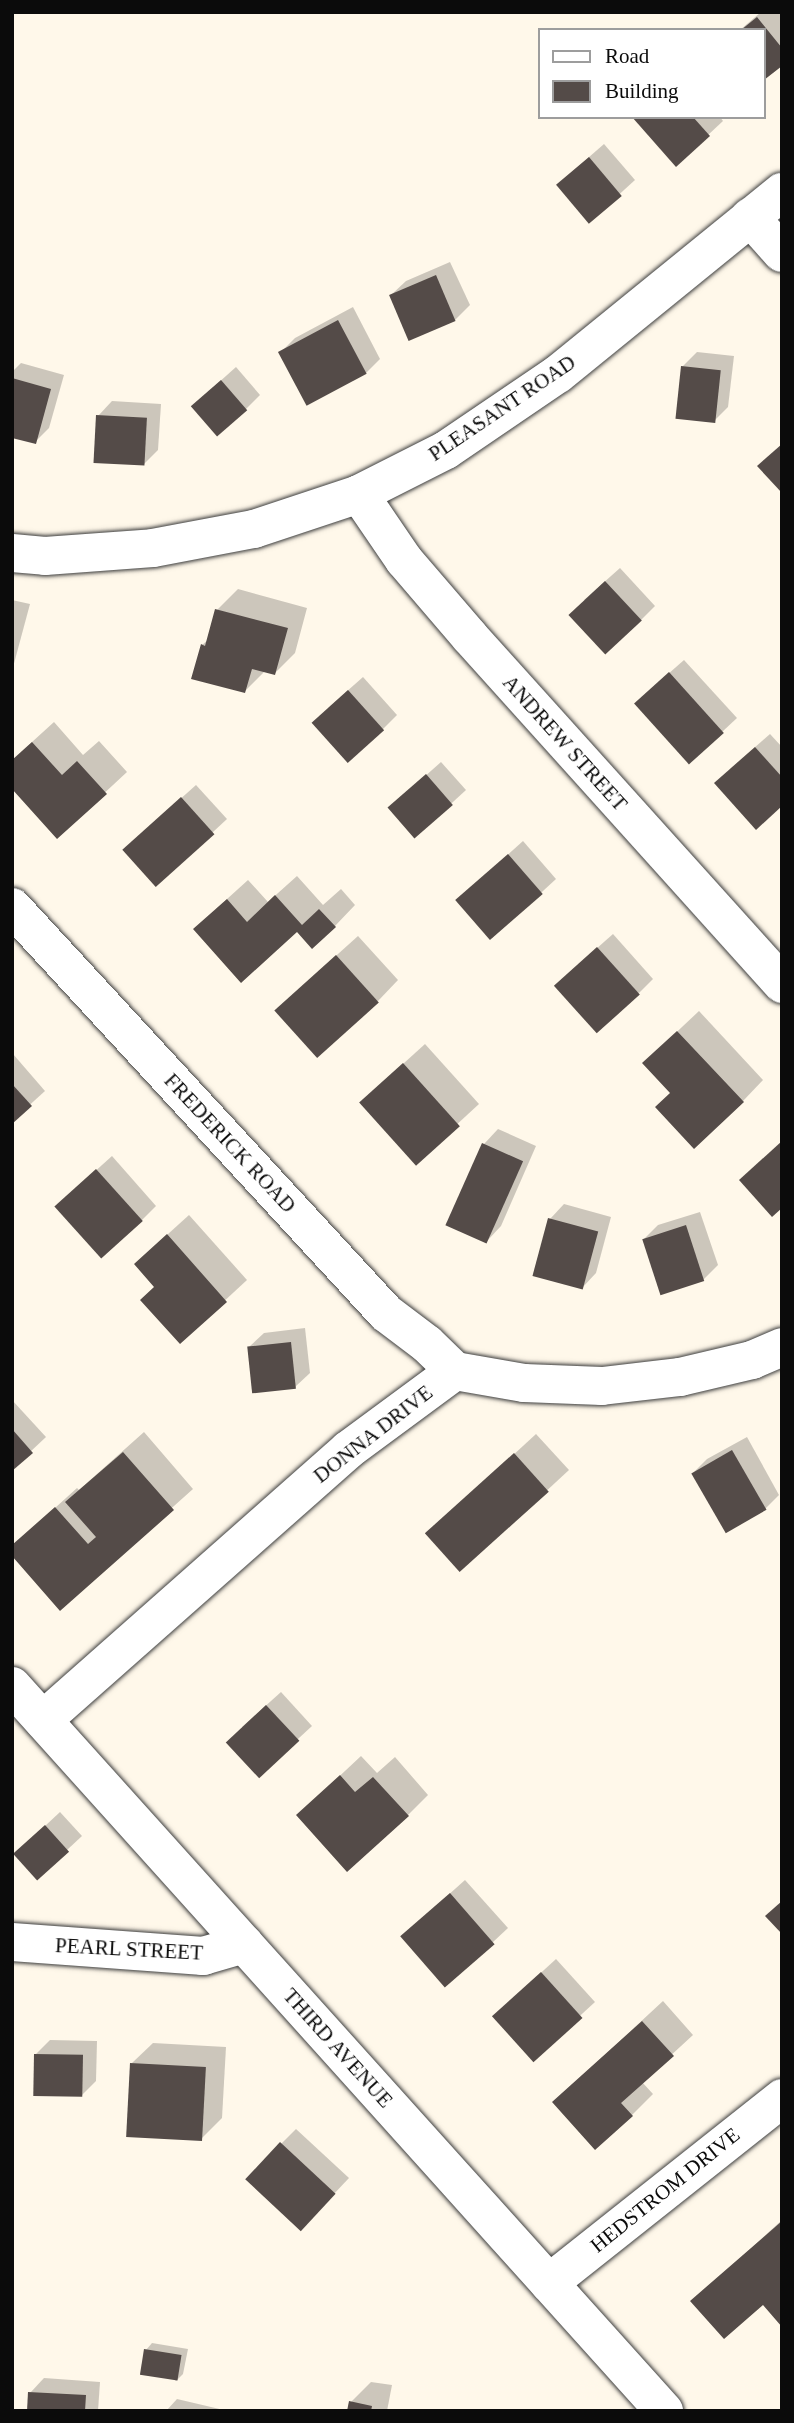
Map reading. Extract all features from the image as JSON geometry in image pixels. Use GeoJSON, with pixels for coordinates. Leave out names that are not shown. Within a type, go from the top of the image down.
{"type":"FeatureCollection","features":[{"type":"Feature","properties":{"kind":"street","name":"PLEASANT ROAD"},"geometry":{"type":"LineString","coordinates":[[12,553],[45,556],[153,548],[254,529],[359,494],[446,450],[558,374],[782,191]]}},
{"type":"Feature","properties":{"kind":"street"},"geometry":{"type":"LineString","coordinates":[[750,217],[782,253]]}},
{"type":"Feature","properties":{"kind":"street","name":"ANDREW STREET"},"geometry":{"type":"LineString","coordinates":[[359,494],[404,560],[470,637],[782,984]]}},
{"type":"Feature","properties":{"kind":"street","name":"FREDERICK ROAD"},"geometry":{"type":"LineString","coordinates":[[12,906],[386,1313],[428,1344],[455,1371]]}},
{"type":"Feature","properties":{"kind":"street","name":"DONNA DRIVE"},"geometry":{"type":"LineString","coordinates":[[43,1720],[348,1450],[455,1371],[524,1383],[602,1386],[680,1377],[752,1360],[782,1346]]}},
{"type":"Feature","properties":{"kind":"street","name":"THIRD AVENUE"},"geometry":{"type":"LineString","coordinates":[[12,1686],[664,2411]]}},
{"type":"Feature","properties":{"kind":"street","name":"PEARL STREET"},"geometry":{"type":"LineString","coordinates":[[12,1942],[203,1956],[244,1944]]}},
{"type":"Feature","properties":{"kind":"street","name":"HEDSTROM DRIVE"},"geometry":{"type":"LineString","coordinates":[[549,2283],[782,2098]]}},
{"type":"Feature","properties":{"kind":"building"},"geometry":{"type":"Polygon","coordinates":[[[757,17],[766,28],[743,28],[757,17]]]}},
{"type":"Feature","properties":{"kind":"building"},"geometry":{"type":"Polygon","coordinates":[[[766,28],[782,48],[782,66],[766,78],[766,28]]]}},
{"type":"Feature","properties":{"kind":"building"},"geometry":{"type":"Polygon","coordinates":[[[634,119],[695,119],[710,136],[676,167],[634,119]]]}},
{"type":"Feature","properties":{"kind":"building"},"geometry":{"type":"Polygon","coordinates":[[[589,157],[622,196],[589,224],[556,185],[589,157]]]}},
{"type":"Feature","properties":{"kind":"building"},"geometry":{"type":"Polygon","coordinates":[[[436,275],[456,321],[409,341],[389,295],[436,275]]]}},
{"type":"Feature","properties":{"kind":"building"},"geometry":{"type":"Polygon","coordinates":[[[338,320],[367,374],[307,406],[278,352],[338,320]]]}},
{"type":"Feature","properties":{"kind":"building"},"geometry":{"type":"Polygon","coordinates":[[[681,366],[721,370],[715,423],[675,419],[681,366]]]}},
{"type":"Feature","properties":{"kind":"building"},"geometry":{"type":"Polygon","coordinates":[[[12,378],[51,389],[36,444],[12,438],[12,378]]]}},
{"type":"Feature","properties":{"kind":"building"},"geometry":{"type":"Polygon","coordinates":[[[221,380],[247,410],[217,436],[191,406],[221,380]]]}},
{"type":"Feature","properties":{"kind":"building"},"geometry":{"type":"Polygon","coordinates":[[[96,415],[147,418],[144,466],[93,463],[96,415]]]}},
{"type":"Feature","properties":{"kind":"building"},"geometry":{"type":"Polygon","coordinates":[[[782,444],[782,493],[757,466],[782,444]]]}},
{"type":"Feature","properties":{"kind":"building"},"geometry":{"type":"Polygon","coordinates":[[[605,581],[642,620],[605,655],[568,615],[605,581]]]}},
{"type":"Feature","properties":{"kind":"building"},"geometry":{"type":"Polygon","coordinates":[[[215,609],[288,628],[275,675],[252,669],[245,693],[191,679],[201,644],[205,646],[215,609]]]}},
{"type":"Feature","properties":{"kind":"building"},"geometry":{"type":"Polygon","coordinates":[[[669,672],[724,733],[689,764],[634,703],[669,672]]]}},
{"type":"Feature","properties":{"kind":"building"},"geometry":{"type":"Polygon","coordinates":[[[348,690],[384,730],[348,763],[312,723],[348,690]]]}},
{"type":"Feature","properties":{"kind":"building"},"geometry":{"type":"Polygon","coordinates":[[[32,742],[62,775],[77,761],[107,794],[57,839],[12,789],[12,760],[32,742]]]}},
{"type":"Feature","properties":{"kind":"building"},"geometry":{"type":"Polygon","coordinates":[[[755,747],[782,777],[782,806],[756,830],[714,783],[755,747]]]}},
{"type":"Feature","properties":{"kind":"building"},"geometry":{"type":"Polygon","coordinates":[[[426,774],[453,805],[414,838],[388,807],[426,774]]]}},
{"type":"Feature","properties":{"kind":"building"},"geometry":{"type":"Polygon","coordinates":[[[181,797],[214,834],[156,887],[122,850],[181,797]]]}},
{"type":"Feature","properties":{"kind":"building"},"geometry":{"type":"Polygon","coordinates":[[[508,854],[543,894],[490,940],[455,900],[508,854]]]}},
{"type":"Feature","properties":{"kind":"building"},"geometry":{"type":"Polygon","coordinates":[[[275,895],[302,925],[319,909],[336,927],[312,949],[297,932],[241,983],[193,929],[227,899],[247,922],[275,895]]]}},
{"type":"Feature","properties":{"kind":"building"},"geometry":{"type":"Polygon","coordinates":[[[597,947],[640,995],[597,1033],[554,986],[597,947]]]}},
{"type":"Feature","properties":{"kind":"building"},"geometry":{"type":"Polygon","coordinates":[[[336,955],[379,1003],[317,1058],[274,1011],[336,955]]]}},
{"type":"Feature","properties":{"kind":"building"},"geometry":{"type":"Polygon","coordinates":[[[677,1031],[744,1102],[694,1149],[655,1107],[670,1093],[642,1063],[677,1031]]]}},
{"type":"Feature","properties":{"kind":"building"},"geometry":{"type":"Polygon","coordinates":[[[403,1063],[460,1126],[416,1166],[359,1102],[403,1063]]]}},
{"type":"Feature","properties":{"kind":"building"},"geometry":{"type":"Polygon","coordinates":[[[12,1084],[32,1106],[12,1124],[12,1084]]]}},
{"type":"Feature","properties":{"kind":"building"},"geometry":{"type":"Polygon","coordinates":[[[782,1141],[782,1208],[772,1217],[739,1180],[782,1141]]]}},
{"type":"Feature","properties":{"kind":"building"},"geometry":{"type":"Polygon","coordinates":[[[482,1143],[523,1161],[487,1244],[445,1225],[482,1143]]]}},
{"type":"Feature","properties":{"kind":"building"},"geometry":{"type":"Polygon","coordinates":[[[96,1169],[143,1221],[101,1258],[54,1206],[96,1169]]]}},
{"type":"Feature","properties":{"kind":"building"},"geometry":{"type":"Polygon","coordinates":[[[548,1218],[598,1231],[583,1289],[532,1276],[548,1218]]]}},
{"type":"Feature","properties":{"kind":"building"},"geometry":{"type":"Polygon","coordinates":[[[686,1225],[704,1281],[660,1295],[642,1239],[686,1225]]]}},
{"type":"Feature","properties":{"kind":"building"},"geometry":{"type":"Polygon","coordinates":[[[167,1234],[227,1302],[180,1344],[140,1300],[154,1287],[134,1264],[167,1234]]]}},
{"type":"Feature","properties":{"kind":"building"},"geometry":{"type":"Polygon","coordinates":[[[291,1342],[296,1389],[252,1393],[247,1347],[291,1342]]]}},
{"type":"Feature","properties":{"kind":"building"},"geometry":{"type":"Polygon","coordinates":[[[12,1429],[33,1453],[12,1471],[12,1429]]]}},
{"type":"Feature","properties":{"kind":"building"},"geometry":{"type":"Polygon","coordinates":[[[732,1450],[767,1510],[726,1533],[691,1474],[732,1450]]]}},
{"type":"Feature","properties":{"kind":"building"},"geometry":{"type":"Polygon","coordinates":[[[123,1452],[174,1510],[60,1611],[12,1556],[12,1545],[55,1507],[88,1544],[96,1537],[65,1502],[123,1452]]]}},
{"type":"Feature","properties":{"kind":"building"},"geometry":{"type":"Polygon","coordinates":[[[514,1453],[549,1492],[460,1572],[425,1533],[514,1453]]]}},
{"type":"Feature","properties":{"kind":"building"},"geometry":{"type":"Polygon","coordinates":[[[266,1705],[299,1741],[259,1778],[226,1743],[266,1705]]]}},
{"type":"Feature","properties":{"kind":"building"},"geometry":{"type":"Polygon","coordinates":[[[340,1775],[355,1792],[373,1777],[409,1816],[347,1872],[296,1815],[340,1775]]]}},
{"type":"Feature","properties":{"kind":"building"},"geometry":{"type":"Polygon","coordinates":[[[45,1825],[69,1852],[37,1881],[13,1854],[45,1825]]]}},
{"type":"Feature","properties":{"kind":"building"},"geometry":{"type":"Polygon","coordinates":[[[450,1893],[495,1944],[445,1988],[400,1936],[450,1893]]]}},
{"type":"Feature","properties":{"kind":"building"},"geometry":{"type":"Polygon","coordinates":[[[782,1901],[782,1934],[765,1916],[782,1901]]]}},
{"type":"Feature","properties":{"kind":"building"},"geometry":{"type":"Polygon","coordinates":[[[541,1972],[582,2018],[533,2062],[492,2016],[541,1972]]]}},
{"type":"Feature","properties":{"kind":"building"},"geometry":{"type":"Polygon","coordinates":[[[642,2021],[674,2056],[621,2103],[633,2116],[595,2150],[552,2102],[642,2021]]]}},
{"type":"Feature","properties":{"kind":"building"},"geometry":{"type":"Polygon","coordinates":[[[34,2054],[83,2055],[82,2097],[33,2096],[34,2054]]]}},
{"type":"Feature","properties":{"kind":"building"},"geometry":{"type":"Polygon","coordinates":[[[130,2063],[206,2067],[202,2141],[126,2137],[130,2063]]]}},
{"type":"Feature","properties":{"kind":"building"},"geometry":{"type":"Polygon","coordinates":[[[280,2142],[336,2194],[301,2231],[245,2179],[280,2142]]]}},
{"type":"Feature","properties":{"kind":"building"},"geometry":{"type":"Polygon","coordinates":[[[782,2221],[782,2327],[763,2305],[724,2339],[690,2301],[782,2221]]]}},
{"type":"Feature","properties":{"kind":"building"},"geometry":{"type":"Polygon","coordinates":[[[144,2349],[182,2355],[177,2381],[140,2375],[144,2349]]]}},
{"type":"Feature","properties":{"kind":"building"},"geometry":{"type":"Polygon","coordinates":[[[28,2392],[86,2395],[85,2411],[27,2411],[28,2392]]]}},
{"type":"Feature","properties":{"kind":"building"},"geometry":{"type":"Polygon","coordinates":[[[349,2401],[372,2406],[371,2411],[347,2411],[349,2401]]]}}]}
